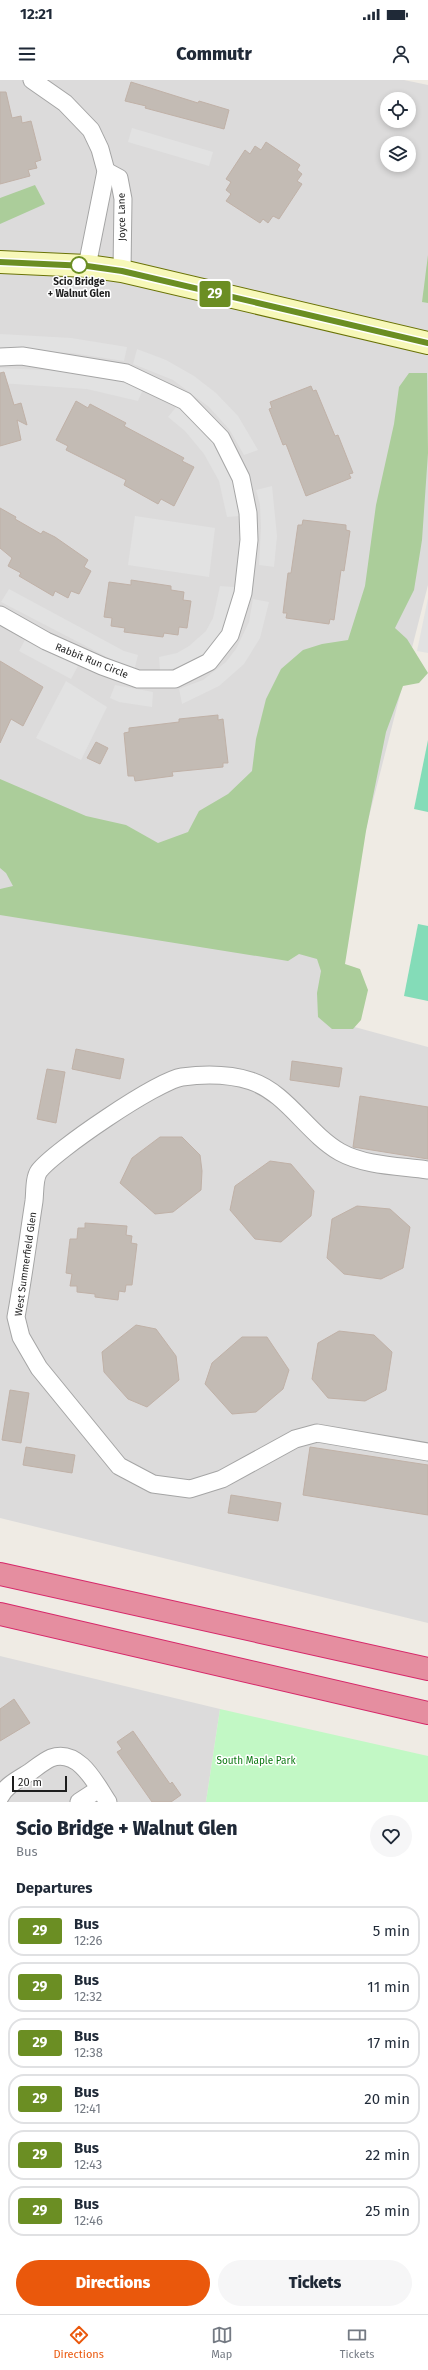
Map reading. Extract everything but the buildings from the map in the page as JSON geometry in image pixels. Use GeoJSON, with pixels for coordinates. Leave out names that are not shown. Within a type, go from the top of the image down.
{"type":"FeatureCollection","features":[{"type":"Feature","properties":{"kind":"highway"},"geometry":{"type":"LineString","coordinates":[[0,1574],[428,1669]]}},
{"type":"Feature","properties":{"kind":"highway"},"geometry":{"type":"LineString","coordinates":[[0,1614],[428,1713]]}},
{"type":"Feature","properties":{"kind":"street","name":"Joyce Lane"},"geometry":{"type":"LineString","coordinates":[[32,80],[65,103],[91,130],[100,149],[106,171],[87,266]]}},
{"type":"Feature","properties":{"kind":"street","name":"Joyce Lane"},"geometry":{"type":"LineString","coordinates":[[106,171],[119,178],[123,199],[122,271]]}},
{"type":"Feature","properties":{"kind":"street"},"geometry":{"type":"LineString","coordinates":[[0,262],[87,266],[122,271],[428,343]]}},
{"type":"Feature","properties":{"kind":"street","name":"Rabbit Run Circle"},"geometry":{"type":"LineString","coordinates":[[0,357],[22,356],[126,373],[185,401],[221,438],[241,478],[248,513],[249,540],[243,593],[230,635],[209,662],[175,679],[138,679],[102,666],[46,641],[0,615]]}},
{"type":"Feature","properties":{"kind":"street","name":"West Summerfield Glen"},"geometry":{"type":"LineString","coordinates":[[428,1170],[354,1159],[338,1151],[271,1092],[251,1081],[220,1075],[180,1077],[150,1090],[72,1142],[38,1172],[16,1317],[21,1337],[39,1368],[114,1461],[119,1466],[153,1484],[190,1490],[222,1479],[295,1439],[317,1433],[428,1452]]}},
{"type":"Feature","properties":{"kind":"street"},"geometry":{"type":"LineString","coordinates":[[0,1797],[4,1788],[51,1758],[60,1757],[76,1761],[85,1768],[104,1795],[79,1802]]}},
{"type":"Feature","properties":{"kind":"shaded area"},"geometry":{"type":"Polygon","coordinates":[[[0,80],[404,80],[428,85],[428,585],[318,1017],[428,1047],[428,1623],[0,1518],[0,80]]]}},
{"type":"Feature","properties":{"kind":"shaded area"},"geometry":{"type":"Polygon","coordinates":[[[132,128],[213,152],[209,166],[128,142],[132,128]]]}},
{"type":"Feature","properties":{"kind":"shaded area"},"geometry":{"type":"Polygon","coordinates":[[[0,334],[71,338],[127,347],[124,361],[72,353],[0,350],[0,334]]]}},
{"type":"Feature","properties":{"kind":"shaded area"},"geometry":{"type":"Polygon","coordinates":[[[137,349],[166,360],[194,376],[216,393],[238,416],[258,450],[244,455],[229,429],[209,407],[173,380],[133,364],[137,349]]]}},
{"type":"Feature","properties":{"kind":"shaded area"},"geometry":{"type":"Polygon","coordinates":[[[0,368],[64,371],[124,380],[144,387],[138,401],[87,389],[0,383],[0,368]]]}},
{"type":"Feature","properties":{"kind":"shaded area"},"geometry":{"type":"Polygon","coordinates":[[[177,406],[191,416],[217,447],[235,484],[242,516],[227,517],[219,481],[204,454],[185,431],[168,417],[177,406]]]}},
{"type":"Feature","properties":{"kind":"shaded area"},"geometry":{"type":"Polygon","coordinates":[[[272,486],[277,536],[274,567],[259,565],[261,527],[260,505],[256,490],[272,486]]]}},
{"type":"Feature","properties":{"kind":"shaded area"},"geometry":{"type":"Polygon","coordinates":[[[135,516],[215,528],[209,577],[128,565],[135,516]]]}},
{"type":"Feature","properties":{"kind":"shaded area"},"geometry":{"type":"Polygon","coordinates":[[[220,586],[235,587],[227,624],[218,640],[205,653],[189,664],[160,672],[159,657],[177,653],[189,646],[206,631],[213,618],[220,586]]]}},
{"type":"Feature","properties":{"kind":"shaded area"},"geometry":{"type":"Polygon","coordinates":[[[9,589],[124,651],[138,655],[134,671],[1,602],[9,589]]]}},
{"type":"Feature","properties":{"kind":"shaded area"},"geometry":{"type":"Polygon","coordinates":[[[428,598],[428,653],[417,651],[428,598]]]}},
{"type":"Feature","properties":{"kind":"shaded area"},"geometry":{"type":"Polygon","coordinates":[[[253,599],[269,602],[260,638],[244,664],[219,686],[182,704],[179,689],[203,680],[226,662],[236,649],[249,622],[253,599]]]}},
{"type":"Feature","properties":{"kind":"shaded area"},"geometry":{"type":"Polygon","coordinates":[[[26,638],[78,666],[71,679],[19,651],[26,638]]]}},
{"type":"Feature","properties":{"kind":"shaded area"},"geometry":{"type":"Polygon","coordinates":[[[66,681],[107,707],[81,760],[36,738],[66,681]]]}},
{"type":"Feature","properties":{"kind":"shaded area"},"geometry":{"type":"Polygon","coordinates":[[[115,685],[153,692],[152,707],[119,702],[110,698],[115,685]]]}},
{"type":"Feature","properties":{"kind":"shaded area"},"geometry":{"type":"Polygon","coordinates":[[[0,1656],[220,1709],[206,1802],[0,1802],[0,1656]]]}},
{"type":"Feature","properties":{"kind":"green space"},"geometry":{"type":"Polygon","coordinates":[[[35,185],[45,204],[0,224],[0,198],[35,185]]]}},
{"type":"Feature","properties":{"kind":"green space"},"geometry":{"type":"Polygon","coordinates":[[[428,255],[428,303],[422,302],[428,255]]]}},
{"type":"Feature","properties":{"kind":"green space"},"geometry":{"type":"Polygon","coordinates":[[[409,373],[427,373],[428,453],[422,540],[414,590],[395,628],[407,639],[428,673],[419,683],[403,686],[386,732],[366,831],[345,964],[360,969],[368,990],[361,1020],[353,1029],[332,1029],[318,1017],[317,993],[321,971],[317,959],[299,954],[288,961],[0,915],[0,889],[13,886],[6,873],[0,868],[0,779],[86,816],[126,825],[158,843],[188,832],[199,811],[228,794],[252,771],[256,739],[266,699],[281,669],[303,650],[322,644],[348,640],[365,586],[376,505],[394,424],[399,387],[409,373]]]}},
{"type":"Feature","properties":{"kind":"green space"},"geometry":{"type":"Polygon","coordinates":[[[428,740],[428,812],[414,809],[428,740]]]}},
{"type":"Feature","properties":{"kind":"green space"},"geometry":{"type":"Polygon","coordinates":[[[418,924],[428,926],[428,1001],[404,996],[418,924]]]}},
{"type":"Feature","properties":{"kind":"green space","name":"South Maple Park"},"geometry":{"type":"Polygon","coordinates":[[[220,1709],[428,1756],[428,1802],[206,1802],[220,1709]]]}},
{"type":"Feature","properties":{"kind":"bus line","name":"29"},"geometry":{"type":"LineString","coordinates":[[0,262],[87,266],[122,271],[428,343]]}},
{"type":"Feature","properties":{"kind":"place","name":"Scio Bridge + Walnut Glen"},"geometry":{"type":"Point","coordinates":[79,265]}}]}
